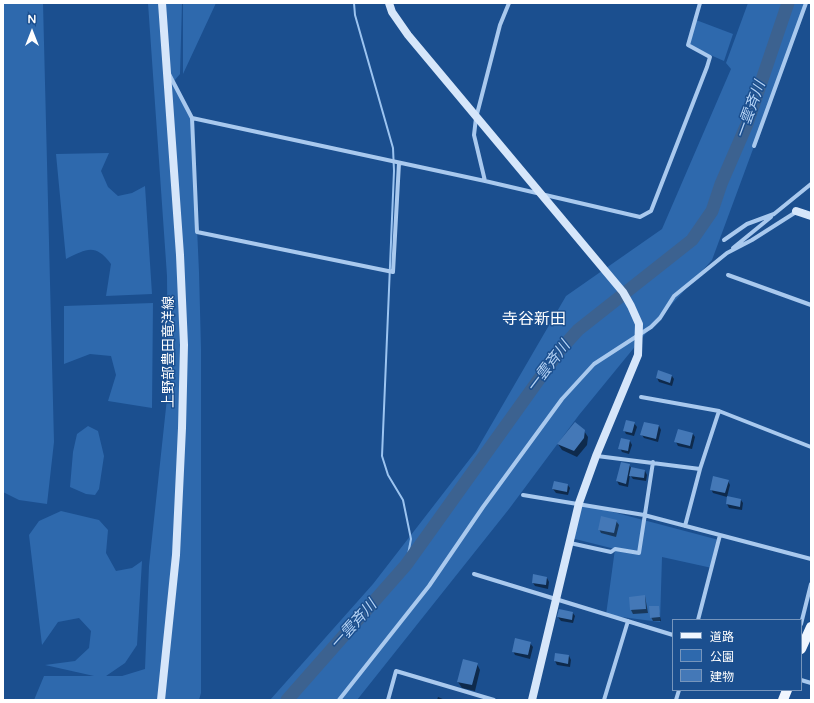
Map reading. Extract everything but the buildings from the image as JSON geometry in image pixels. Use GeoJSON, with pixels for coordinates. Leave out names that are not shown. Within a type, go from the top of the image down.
{"type":"FeatureCollection","features":[{"type":"Feature","properties":{"kind":"main road"},"geometry":{"type":"LineString","coordinates":[[802,647],[811,626]]}},
{"type":"Feature","properties":{"kind":"street","name":"上野部豊田竜洋線"},"geometry":{"type":"LineString","coordinates":[[161,700],[176,555],[184,345],[180,255],[162,3]]}},
{"type":"Feature","properties":{"kind":"street"},"geometry":{"type":"LineString","coordinates":[[389,3],[392,12],[408,35],[623,292],[637,318],[639,335],[638,355],[596,456],[579,503],[532,700]]}},
{"type":"Feature","properties":{"kind":"street"},"geometry":{"type":"LineString","coordinates":[[485,181],[474,134],[476,118],[500,25],[509,3]]}},
{"type":"Feature","properties":{"kind":"street"},"geometry":{"type":"LineString","coordinates":[[192,118],[485,181],[640,217],[651,211],[710,57],[688,45],[700,3]]}},
{"type":"Feature","properties":{"kind":"street"},"geometry":{"type":"LineString","coordinates":[[754,146],[806,3]]}},
{"type":"Feature","properties":{"kind":"street"},"geometry":{"type":"LineString","coordinates":[[167,72],[174,81],[192,118],[197,232],[394,272],[399,163]]}},
{"type":"Feature","properties":{"kind":"street"},"geometry":{"type":"LineString","coordinates":[[339,700],[429,586],[487,501],[562,399],[594,364],[652,327],[660,318],[674,296],[811,184]]}},
{"type":"Feature","properties":{"kind":"street"},"geometry":{"type":"LineString","coordinates":[[727,253],[752,240],[796,211],[811,216]]}},
{"type":"Feature","properties":{"kind":"street"},"geometry":{"type":"LineString","coordinates":[[724,240],[747,224],[774,214]]}},
{"type":"Feature","properties":{"kind":"street"},"geometry":{"type":"LineString","coordinates":[[728,275],[811,305]]}},
{"type":"Feature","properties":{"kind":"street"},"geometry":{"type":"LineString","coordinates":[[641,397],[719,411],[811,447]]}},
{"type":"Feature","properties":{"kind":"street"},"geometry":{"type":"LineString","coordinates":[[685,526],[700,469],[719,411]]}},
{"type":"Feature","properties":{"kind":"street"},"geometry":{"type":"LineString","coordinates":[[596,456],[700,469]]}},
{"type":"Feature","properties":{"kind":"street"},"geometry":{"type":"LineString","coordinates":[[570,543],[611,552],[615,549],[639,553],[653,462]]}},
{"type":"Feature","properties":{"kind":"street"},"geometry":{"type":"LineString","coordinates":[[523,495],[579,503],[644,515],[811,559]]}},
{"type":"Feature","properties":{"kind":"street"},"geometry":{"type":"LineString","coordinates":[[698,619],[720,535]]}},
{"type":"Feature","properties":{"kind":"street"},"geometry":{"type":"LineString","coordinates":[[474,574],[672,635]]}},
{"type":"Feature","properties":{"kind":"street"},"geometry":{"type":"LineString","coordinates":[[802,620],[811,585]]}},
{"type":"Feature","properties":{"kind":"street"},"geometry":{"type":"LineString","coordinates":[[604,700],[628,621]]}},
{"type":"Feature","properties":{"kind":"street"},"geometry":{"type":"LineString","coordinates":[[388,700],[396,672],[494,700]]}},
{"type":"Feature","properties":{"kind":"green space"},"geometry":{"type":"Polygon","coordinates":[[[3,3],[43,3],[54,442],[47,504],[19,500],[3,492],[3,3]]]}},
{"type":"Feature","properties":{"kind":"green space"},"geometry":{"type":"Polygon","coordinates":[[[148,3],[182,3],[180,74],[174,81],[192,118],[201,349],[201,693],[199,700],[34,700],[44,676],[94,676],[45,665],[75,661],[89,648],[91,631],[79,618],[58,622],[42,645],[29,535],[39,521],[61,511],[99,520],[108,530],[106,553],[116,571],[132,568],[142,561],[137,645],[125,663],[106,676],[122,676],[145,669],[149,566],[168,389],[167,276],[148,3]]]}},
{"type":"Feature","properties":{"kind":"green space"},"geometry":{"type":"Polygon","coordinates":[[[183,3],[216,3],[183,74],[183,3]]]}},
{"type":"Feature","properties":{"kind":"green space"},"geometry":{"type":"Polygon","coordinates":[[[748,3],[807,3],[712,260],[651,327],[579,415],[509,509],[357,700],[270,700],[373,584],[476,451],[566,296],[662,229],[731,69],[726,63],[748,3]]]}},
{"type":"Feature","properties":{"kind":"green space"},"geometry":{"type":"Polygon","coordinates":[[[696,20],[733,34],[724,61],[688,45],[696,20]]]}},
{"type":"Feature","properties":{"kind":"green space"},"geometry":{"type":"Polygon","coordinates":[[[109,153],[101,171],[108,187],[118,196],[132,193],[145,186],[152,294],[106,296],[111,264],[105,257],[100,253],[90,250],[66,259],[56,154],[109,153]]]}},
{"type":"Feature","properties":{"kind":"green space"},"geometry":{"type":"Polygon","coordinates":[[[153,303],[152,408],[108,401],[116,375],[111,356],[90,354],[64,364],[64,306],[153,303]]]}},
{"type":"Feature","properties":{"kind":"green space"},"geometry":{"type":"Polygon","coordinates":[[[88,426],[98,431],[104,456],[99,489],[95,495],[86,494],[70,487],[73,452],[77,434],[88,426]]]}},
{"type":"Feature","properties":{"kind":"green space"},"geometry":{"type":"Polygon","coordinates":[[[579,503],[719,540],[712,568],[662,557],[660,622],[606,615],[615,549],[571,538],[579,503]]]}},
{"type":"Feature","properties":{"kind":"waterway"},"geometry":{"type":"LineString","coordinates":[[354,3],[355,15],[393,148],[394,171],[382,456],[388,475],[403,500],[411,539],[406,565]]}},
{"type":"Feature","properties":{"kind":"waterway","name":"一雲斉川"},"geometry":{"type":"LineString","coordinates":[[287,700],[406,565],[560,350],[578,330],[692,240],[712,211],[721,184],[747,124],[788,3]]}},
{"type":"Feature","properties":{"kind":"district","name":"寺谷新田"},"geometry":{"type":"Point","coordinates":[534,320]}}]}
